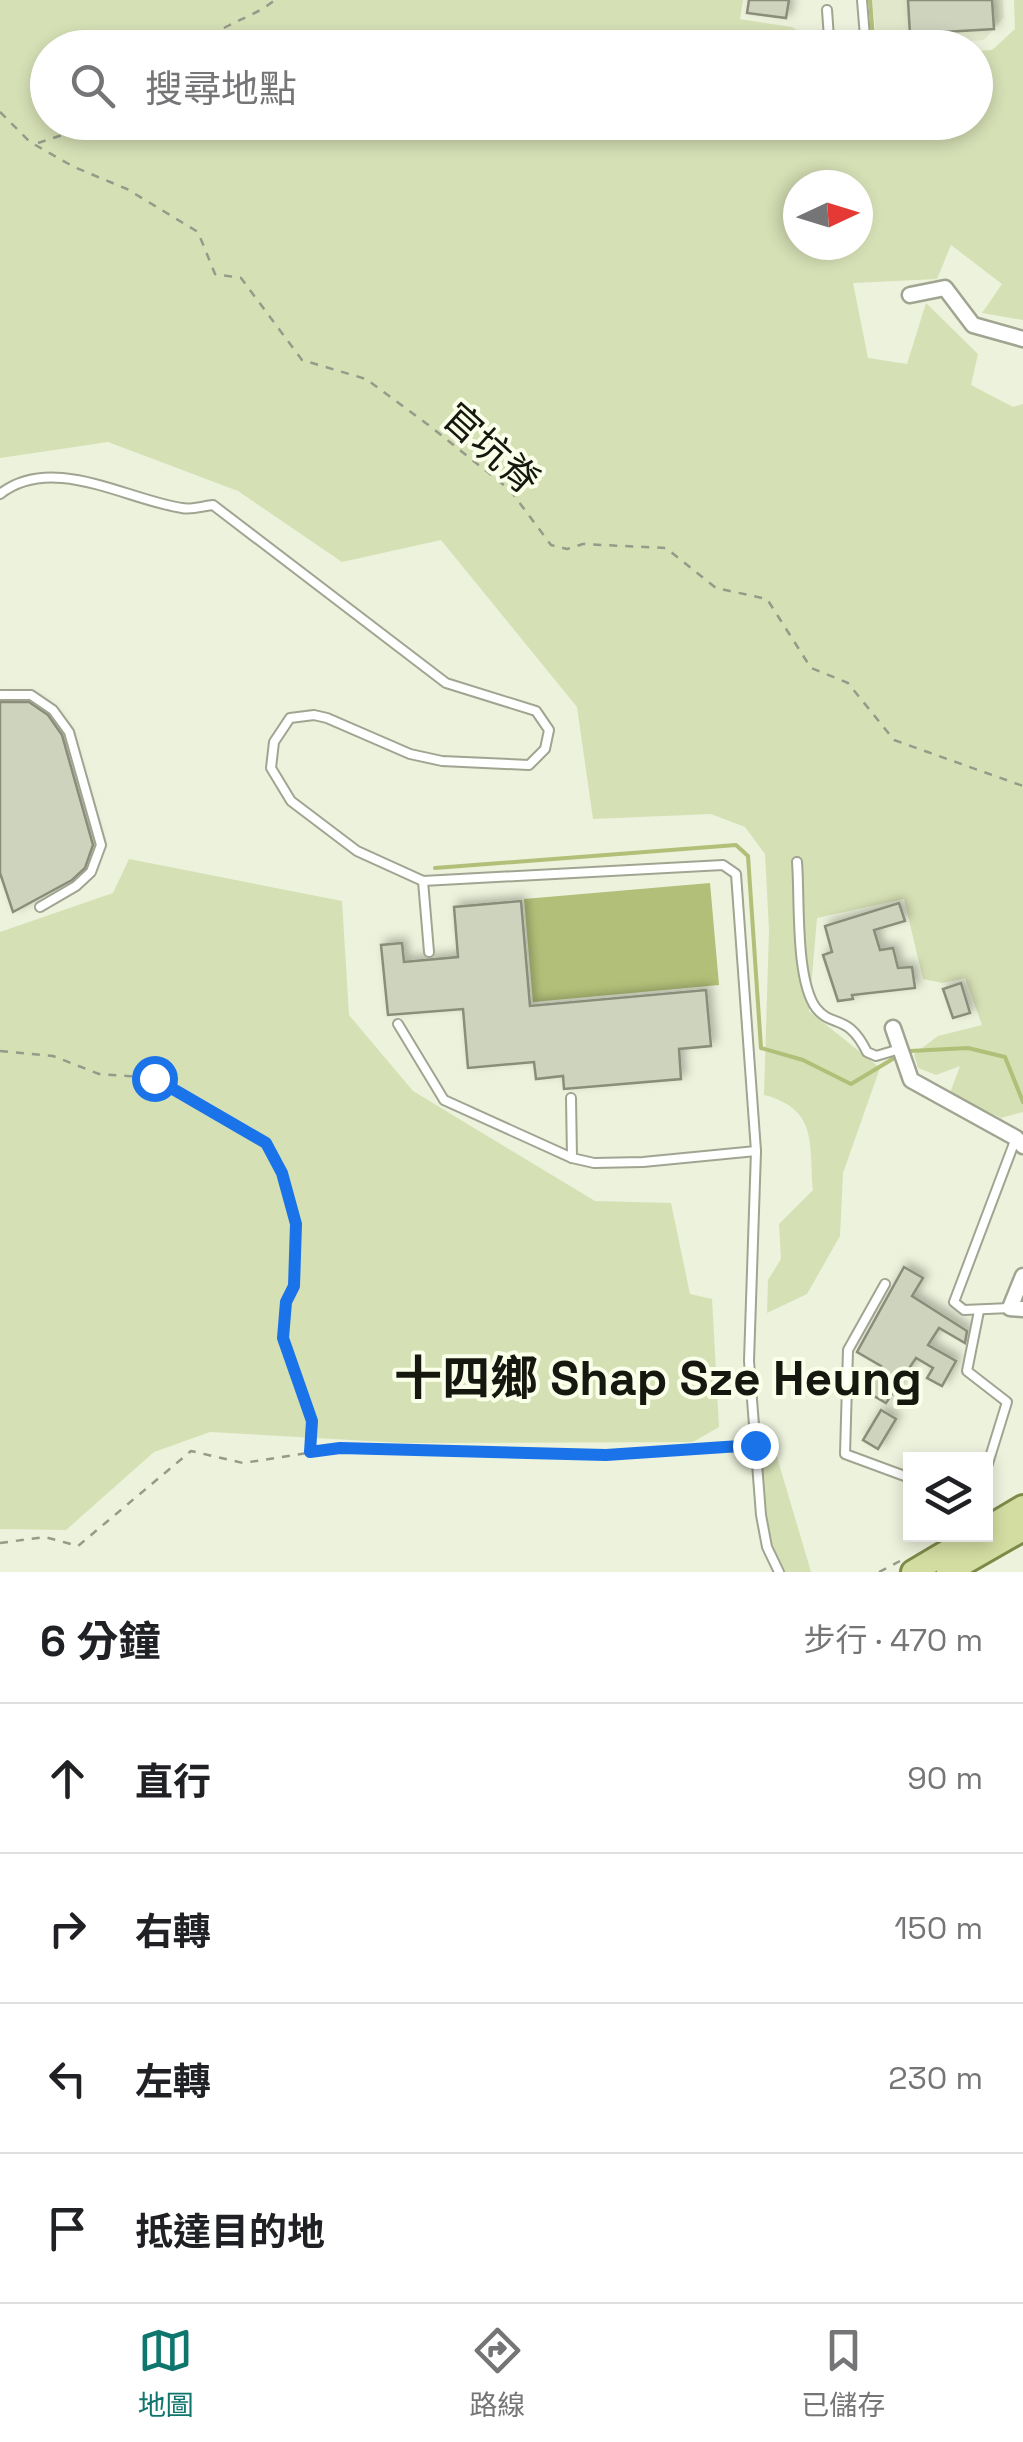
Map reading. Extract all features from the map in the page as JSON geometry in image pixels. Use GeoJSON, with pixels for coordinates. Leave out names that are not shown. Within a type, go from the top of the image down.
{"type":"FeatureCollection","features":[{"type":"Feature","properties":{"kind":"main road"},"geometry":{"type":"LineString","coordinates":[[993,1522],[1023,1506]]}},
{"type":"Feature","properties":{"kind":"main road"},"geometry":{"type":"LineString","coordinates":[[948,1572],[1023,1528]]}},
{"type":"Feature","properties":{"kind":"main road"},"geometry":{"type":"LineString","coordinates":[[912,1572],[960,1542]]}},
{"type":"Feature","properties":{"kind":"street"},"geometry":{"type":"LineString","coordinates":[[910,294],[945,288],[973,325],[1023,339]]}},
{"type":"Feature","properties":{"kind":"street"},"geometry":{"type":"LineString","coordinates":[[893,1028],[911,1080],[1019,1142]]}},
{"type":"Feature","properties":{"kind":"street"},"geometry":{"type":"LineString","coordinates":[[1016,1309],[1023,1276]]}},
{"type":"Feature","properties":{"kind":"lane"},"geometry":{"type":"LineString","coordinates":[[862,0],[864,30]]}},
{"type":"Feature","properties":{"kind":"lane"},"geometry":{"type":"LineString","coordinates":[[827,10],[829,30]]}},
{"type":"Feature","properties":{"kind":"lane"},"geometry":{"type":"LineString","coordinates":[[0,494],[11,485],[43,478],[80,482],[188,509],[213,505],[446,683],[536,711],[549,730],[545,749],[529,764],[442,761],[410,754],[314,714],[290,718],[274,742],[272,768],[291,801],[357,851],[423,882],[723,865],[736,874],[756,1151],[750,1361],[755,1445],[762,1527],[779,1572]]}},
{"type":"Feature","properties":{"kind":"lane"},"geometry":{"type":"LineString","coordinates":[[0,695],[32,695],[53,710],[68,732],[101,845],[92,872],[40,907]]}},
{"type":"Feature","properties":{"kind":"lane"},"geometry":{"type":"LineString","coordinates":[[798,862],[803,976],[815,1006],[857,1032],[866,1052],[876,1056],[900,1050]]}},
{"type":"Feature","properties":{"kind":"lane"},"geometry":{"type":"LineString","coordinates":[[423,882],[428,952]]}},
{"type":"Feature","properties":{"kind":"lane"},"geometry":{"type":"LineString","coordinates":[[398,1024],[444,1100],[572,1158],[594,1163],[627,1162],[756,1151]]}},
{"type":"Feature","properties":{"kind":"lane"},"geometry":{"type":"LineString","coordinates":[[570,1098],[572,1158]]}},
{"type":"Feature","properties":{"kind":"lane"},"geometry":{"type":"LineString","coordinates":[[1016,1309],[964,1310],[954,1302],[1019,1142]]}},
{"type":"Feature","properties":{"kind":"lane"},"geometry":{"type":"LineString","coordinates":[[885,1284],[848,1350],[845,1454],[903,1475]]}},
{"type":"Feature","properties":{"kind":"lane"},"geometry":{"type":"LineString","coordinates":[[978,1311],[967,1371],[1007,1402],[992,1452]]}},
{"type":"Feature","properties":{"kind":"path"},"geometry":{"type":"LineString","coordinates":[[214,30],[240,22],[275,0]]}},
{"type":"Feature","properties":{"kind":"path","name":"官坑脊"},"geometry":{"type":"LineString","coordinates":[[0,112],[13,129],[30,140]]}},
{"type":"Feature","properties":{"kind":"path","name":"官坑脊"},"geometry":{"type":"LineString","coordinates":[[31,140],[74,167],[127,189],[198,232],[215,274],[240,278],[302,360],[366,379],[432,427],[510,490],[552,545],[568,549],[583,544],[666,548],[716,588],[767,598],[811,668],[848,683],[894,740],[1023,786]]}},
{"type":"Feature","properties":{"kind":"path"},"geometry":{"type":"LineString","coordinates":[[37,144],[49,140]]}},
{"type":"Feature","properties":{"kind":"path"},"geometry":{"type":"LineString","coordinates":[[0,1051],[53,1056],[99,1074],[154,1078],[266,1143],[282,1173],[296,1224],[294,1286],[286,1302],[283,1338],[312,1421],[310,1452]]}},
{"type":"Feature","properties":{"kind":"path"},"geometry":{"type":"LineString","coordinates":[[0,1543],[46,1536],[78,1546],[190,1451],[243,1463],[340,1448],[606,1455],[755,1445]]}},
{"type":"Feature","properties":{"kind":"shaded area"},"geometry":{"type":"Polygon","coordinates":[[[0,0],[743,0],[740,19],[796,30],[30,30],[30,140],[993,140],[993,49],[1015,29],[1014,0],[1023,0],[1023,320],[982,313],[1002,284],[951,245],[937,279],[853,283],[868,358],[907,364],[926,303],[978,354],[971,385],[1013,407],[1023,404],[1023,1112],[1001,1118],[950,1093],[960,1066],[936,1075],[918,1068],[914,1054],[938,1036],[982,1025],[965,978],[943,983],[923,979],[904,899],[817,918],[809,1011],[880,1068],[843,1173],[840,1236],[807,1294],[767,1313],[768,1280],[781,1259],[779,1224],[813,1190],[810,1143],[802,1119],[794,1109],[764,1095],[769,930],[765,854],[745,827],[711,814],[593,819],[577,707],[441,540],[342,562],[238,491],[108,442],[0,458],[0,0]]]}},
{"type":"Feature","properties":{"kind":"shaded area"},"geometry":{"type":"Polygon","coordinates":[[[872,0],[1003,0],[1004,17],[993,30],[876,30],[872,0]]]}},
{"type":"Feature","properties":{"kind":"shaded area"},"geometry":{"type":"Polygon","coordinates":[[[129,859],[342,901],[349,1015],[413,1091],[595,1201],[671,1203],[690,1294],[712,1299],[719,1427],[693,1442],[403,1443],[210,1432],[154,1452],[66,1530],[0,1529],[0,932],[113,893],[129,859]]]}},
{"type":"Feature","properties":{"kind":"shaded area"},"geometry":{"type":"Polygon","coordinates":[[[710,883],[719,985],[533,1002],[524,899],[710,883]]]}},
{"type":"Feature","properties":{"kind":"shaded area"},"geometry":{"type":"Polygon","coordinates":[[[764,1445],[777,1457],[811,1572],[783,1572],[770,1545],[759,1457],[764,1445]]]}},
{"type":"Feature","properties":{"kind":"building"},"geometry":{"type":"Polygon","coordinates":[[[749,0],[789,0],[786,18],[747,13],[749,0]]]}},
{"type":"Feature","properties":{"kind":"building"},"geometry":{"type":"Polygon","coordinates":[[[908,0],[992,0],[994,29],[910,30],[908,0]]]}},
{"type":"Feature","properties":{"kind":"building"},"geometry":{"type":"Polygon","coordinates":[[[0,702],[29,702],[48,715],[62,735],[93,845],[85,868],[72,880],[13,912],[0,873],[0,702]]]}},
{"type":"Feature","properties":{"kind":"building"},"geometry":{"type":"Polygon","coordinates":[[[521,901],[530,1006],[706,990],[711,1046],[679,1049],[681,1079],[564,1089],[563,1076],[536,1079],[534,1062],[468,1068],[463,1009],[388,1015],[381,945],[402,943],[404,962],[458,957],[454,907],[521,901]]]}},
{"type":"Feature","properties":{"kind":"building"},"geometry":{"type":"Polygon","coordinates":[[[899,903],[905,921],[874,930],[880,950],[893,948],[898,968],[912,967],[915,988],[852,995],[853,999],[838,1001],[823,955],[832,952],[825,926],[899,903]]]}},
{"type":"Feature","properties":{"kind":"building"},"geometry":{"type":"Polygon","coordinates":[[[961,983],[970,1013],[953,1018],[943,989],[961,983]]]}},
{"type":"Feature","properties":{"kind":"building"},"geometry":{"type":"Polygon","coordinates":[[[904,1267],[923,1278],[912,1296],[967,1331],[965,1343],[939,1328],[928,1345],[956,1361],[942,1386],[927,1378],[933,1368],[916,1358],[886,1403],[867,1392],[881,1366],[857,1352],[904,1267]]]}},
{"type":"Feature","properties":{"kind":"building"},"geometry":{"type":"Polygon","coordinates":[[[881,1410],[896,1419],[878,1449],[863,1440],[881,1410]]]}},
{"type":"Feature","properties":{"kind":"waterway"},"geometry":{"type":"LineString","coordinates":[[870,0],[872,30]]}},
{"type":"Feature","properties":{"kind":"waterway"},"geometry":{"type":"LineString","coordinates":[[435,868],[736,845],[748,856],[761,1048],[803,1060],[851,1084],[896,1057]]}},
{"type":"Feature","properties":{"kind":"waterway"},"geometry":{"type":"LineString","coordinates":[[910,1051],[968,1048],[1005,1057],[1023,1102]]}},
{"type":"Feature","properties":{"kind":"district","name":"十四鄉 Shap Sze Heung"},"geometry":{"type":"Point","coordinates":[658,1378]}},
{"type":"Feature","properties":{"kind":"route"},"geometry":{"type":"LineString","coordinates":[[154,1078],[266,1143],[282,1173],[296,1224],[294,1286],[286,1302],[283,1338],[312,1421],[310,1452],[340,1448],[606,1455],[755,1445]]}}]}
